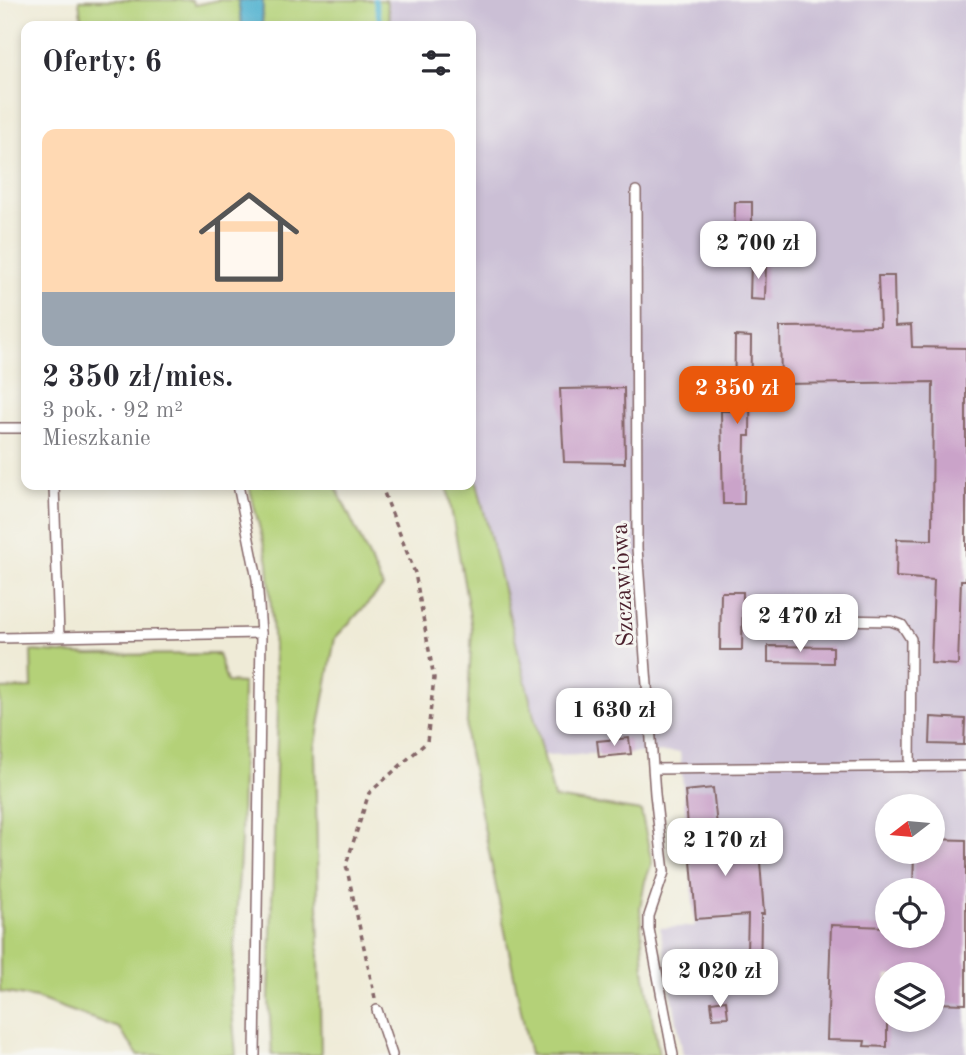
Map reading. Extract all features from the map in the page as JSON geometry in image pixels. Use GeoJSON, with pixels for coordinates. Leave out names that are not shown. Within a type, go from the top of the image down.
{"type":"FeatureCollection","features":[{"type":"Feature","properties":{"kind":"lane","name":"Szczawiowa"},"geometry":{"type":"LineString","coordinates":[[636,191],[637,548],[664,872],[649,916],[649,929],[673,1055]]}},
{"type":"Feature","properties":{"kind":"lane"},"geometry":{"type":"LineString","coordinates":[[0,428],[21,428]]}},
{"type":"Feature","properties":{"kind":"lane"},"geometry":{"type":"LineString","coordinates":[[54,490],[58,636]]}},
{"type":"Feature","properties":{"kind":"lane"},"geometry":{"type":"LineString","coordinates":[[239,490],[257,579],[261,632],[256,1055]]}},
{"type":"Feature","properties":{"kind":"lane"},"geometry":{"type":"LineString","coordinates":[[781,619],[891,621],[902,625],[911,639],[910,767]]}},
{"type":"Feature","properties":{"kind":"lane"},"geometry":{"type":"LineString","coordinates":[[0,638],[261,632]]}},
{"type":"Feature","properties":{"kind":"lane"},"geometry":{"type":"LineString","coordinates":[[654,769],[966,766]]}},
{"type":"Feature","properties":{"kind":"lane"},"geometry":{"type":"LineString","coordinates":[[377,1010],[392,1055]]}},
{"type":"Feature","properties":{"kind":"path"},"geometry":{"type":"LineString","coordinates":[[377,1010],[346,865],[369,793],[427,742],[434,678],[415,573],[383,490]]}},
{"type":"Feature","properties":{"kind":"shaded area"},"geometry":{"type":"Polygon","coordinates":[[[387,0],[966,0],[966,1055],[683,1055],[660,928],[695,926],[680,752],[543,755],[476,479],[476,21],[391,21],[387,0]]]}},
{"type":"Feature","properties":{"kind":"green space"},"geometry":{"type":"Polygon","coordinates":[[[79,0],[192,0],[195,5],[218,0],[238,0],[241,21],[81,21],[79,0]]]}},
{"type":"Feature","properties":{"kind":"green space"},"geometry":{"type":"Polygon","coordinates":[[[263,0],[386,0],[390,21],[262,21],[263,0]]]}},
{"type":"Feature","properties":{"kind":"green space"},"geometry":{"type":"Polygon","coordinates":[[[476,478],[554,798],[641,811],[652,863],[645,881],[640,908],[644,970],[659,1055],[530,1055],[466,738],[472,629],[448,490],[476,490],[476,478]]]}},
{"type":"Feature","properties":{"kind":"green space"},"geometry":{"type":"Polygon","coordinates":[[[250,490],[337,490],[383,587],[335,638],[315,748],[321,1055],[272,1055],[269,999],[278,708],[268,562],[250,490]]]}},
{"type":"Feature","properties":{"kind":"green space"},"geometry":{"type":"Polygon","coordinates":[[[31,651],[90,655],[218,654],[227,682],[243,683],[241,840],[231,999],[236,1055],[138,1055],[119,1028],[36,998],[0,992],[0,689],[32,688],[31,651]]]}},
{"type":"Feature","properties":{"kind":"water"},"geometry":{"type":"Polygon","coordinates":[[[238,0],[263,0],[262,21],[241,21],[238,0]]]}},
{"type":"Feature","properties":{"kind":"building"},"geometry":{"type":"Polygon","coordinates":[[[735,202],[752,202],[752,247],[734,247],[735,202]]]}},
{"type":"Feature","properties":{"kind":"building"},"geometry":{"type":"Polygon","coordinates":[[[751,262],[766,263],[765,300],[750,299],[751,262]]]}},
{"type":"Feature","properties":{"kind":"building"},"geometry":{"type":"Polygon","coordinates":[[[878,276],[894,276],[895,326],[911,325],[912,347],[966,348],[966,580],[961,580],[958,665],[931,663],[934,580],[896,577],[897,539],[932,540],[933,382],[781,384],[780,327],[880,326],[878,276]]]}},
{"type":"Feature","properties":{"kind":"building"},"geometry":{"type":"Polygon","coordinates":[[[735,336],[751,337],[750,436],[745,436],[744,504],[723,504],[721,411],[734,411],[735,336]]]}},
{"type":"Feature","properties":{"kind":"building"},"geometry":{"type":"Polygon","coordinates":[[[624,388],[625,463],[564,462],[560,389],[624,388]]]}},
{"type":"Feature","properties":{"kind":"building"},"geometry":{"type":"Polygon","coordinates":[[[721,592],[743,592],[742,650],[720,650],[721,592]]]}},
{"type":"Feature","properties":{"kind":"building"},"geometry":{"type":"Polygon","coordinates":[[[768,646],[833,647],[833,663],[768,662],[768,646]]]}},
{"type":"Feature","properties":{"kind":"building"},"geometry":{"type":"Polygon","coordinates":[[[931,717],[965,719],[964,745],[930,744],[931,717]]]}},
{"type":"Feature","properties":{"kind":"building"},"geometry":{"type":"Polygon","coordinates":[[[629,738],[631,754],[599,757],[597,741],[629,738]]]}},
{"type":"Feature","properties":{"kind":"building"},"geometry":{"type":"Polygon","coordinates":[[[713,788],[720,854],[759,849],[764,914],[761,914],[760,988],[746,988],[748,915],[696,919],[685,791],[713,788]]]}},
{"type":"Feature","properties":{"kind":"building"},"geometry":{"type":"Polygon","coordinates":[[[945,839],[966,840],[966,1004],[945,1003],[945,962],[875,962],[875,1032],[887,1032],[887,1047],[864,1046],[865,1041],[827,1040],[831,925],[875,927],[875,948],[945,948],[945,878],[913,878],[914,864],[945,864],[945,839]]]}},
{"type":"Feature","properties":{"kind":"building"},"geometry":{"type":"Polygon","coordinates":[[[726,1000],[728,1017],[713,1018],[711,1002],[726,1000]]]}},
{"type":"Feature","properties":{"kind":"waterway"},"geometry":{"type":"LineString","coordinates":[[375,0],[380,21]]}}]}
